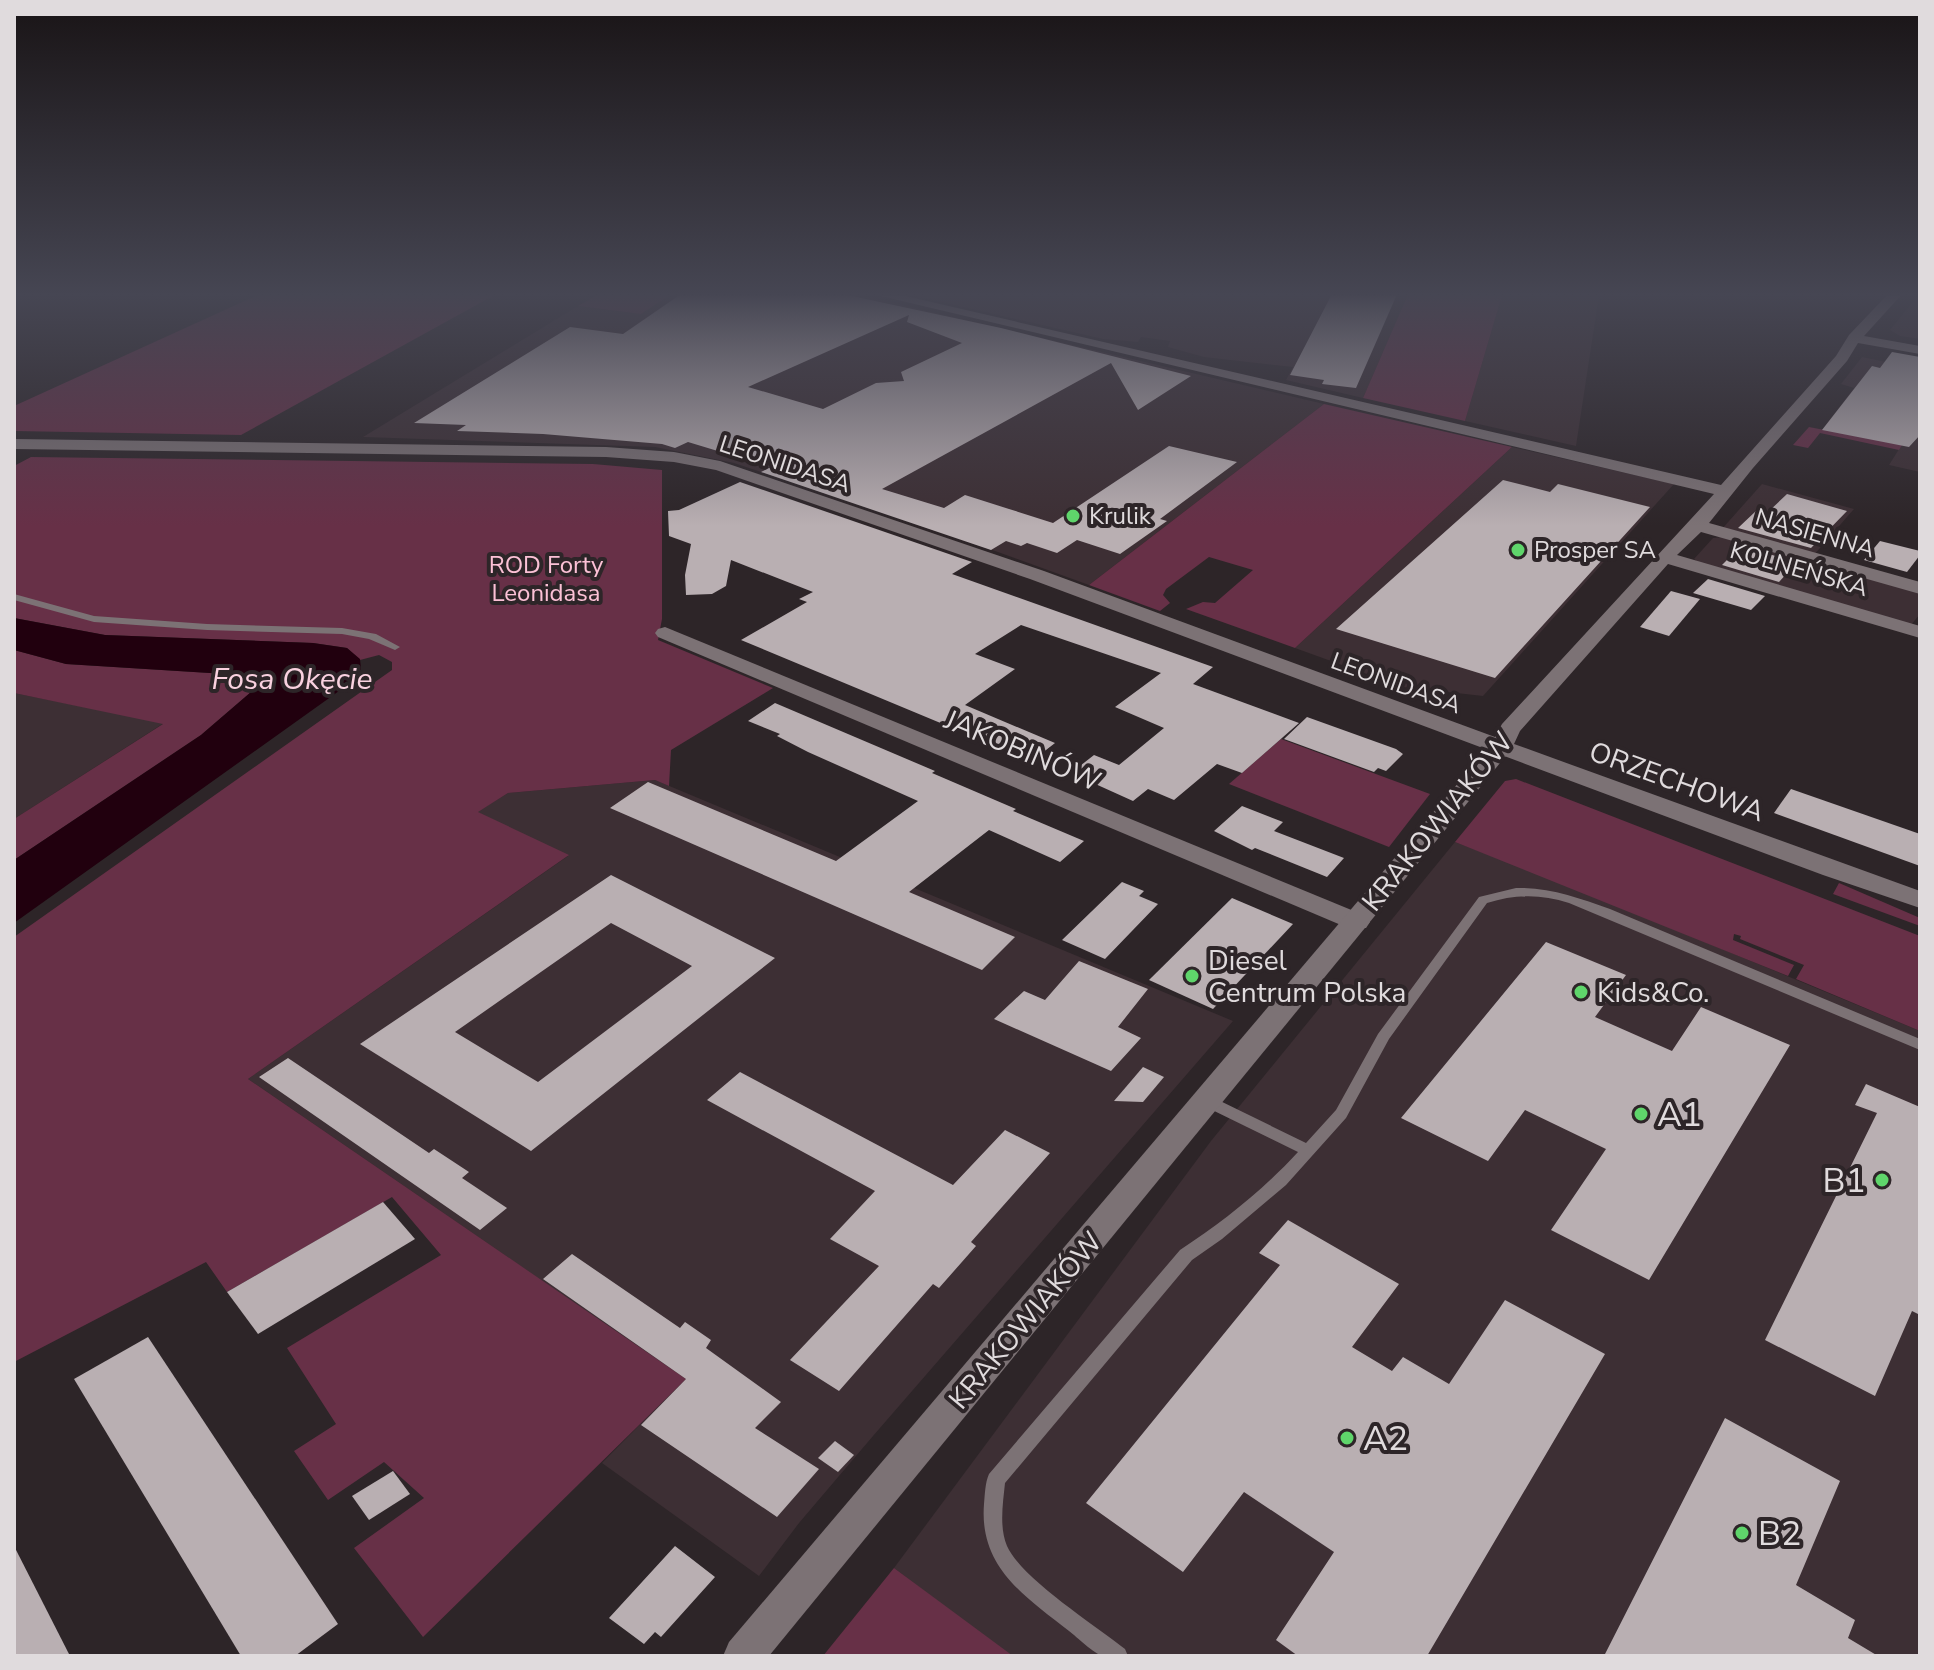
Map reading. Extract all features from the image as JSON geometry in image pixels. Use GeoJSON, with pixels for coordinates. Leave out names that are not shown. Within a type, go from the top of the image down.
{"type":"FeatureCollection","features":[{"type":"Feature","properties":{"kind":"street"},"geometry":{"type":"LineString","coordinates":[[1204,370],[1724,491]]}},
{"type":"Feature","properties":{"kind":"street","name":"KRAKOWIAKÓW"},"geometry":{"type":"LineString","coordinates":[[743,1656],[1357,922],[1501,747],[1510,729],[1664,557],[1698,525],[1724,491],[1831,370]]}},
{"type":"Feature","properties":{"kind":"street","name":"LEONIDASA"},"geometry":{"type":"LineString","coordinates":[[14,444],[606,452],[707,463],[1037,575],[1501,747]]}},
{"type":"Feature","properties":{"kind":"street","name":"NASIENNA"},"geometry":{"type":"LineString","coordinates":[[1698,525],[1920,588]]}},
{"type":"Feature","properties":{"kind":"street","name":"KOLNEŃSKA"},"geometry":{"type":"LineString","coordinates":[[1664,557],[1920,632]]}},
{"type":"Feature","properties":{"kind":"street","name":"JAKOBINÓW"},"geometry":{"type":"LineString","coordinates":[[665,633],[1357,922]]}},
{"type":"Feature","properties":{"kind":"street","name":"ORZECHOWA"},"geometry":{"type":"LineString","coordinates":[[1501,747],[1920,900]]}},
{"type":"Feature","properties":{"kind":"street","name":"ORZECHOWA"},"geometry":{"type":"LineString","coordinates":[[1832,870],[1920,910]]}},
{"type":"Feature","properties":{"kind":"lane"},"geometry":{"type":"LineString","coordinates":[[14,597],[94,619],[207,627],[342,631],[372,636],[395,647]]}},
{"type":"Feature","properties":{"kind":"lane"},"geometry":{"type":"LineString","coordinates":[[1118,1656],[1019,1576],[999,1551],[992,1522],[996,1480],[1186,1255],[1216,1235],[1281,1181],[1341,1114],[1383,1037],[1483,900],[1506,891],[1553,893],[1920,1045]]}},
{"type":"Feature","properties":{"kind":"lane"},"geometry":{"type":"LineString","coordinates":[[1207,1101],[1308,1151]]}},
{"type":"Feature","properties":{"kind":"shaded area"},"geometry":{"type":"Polygon","coordinates":[[[473,370],[1179,370],[1324,404],[1089,585],[734,463],[655,447],[363,437],[473,370]]]}},
{"type":"Feature","properties":{"kind":"shaded area"},"geometry":{"type":"Polygon","coordinates":[[[1291,370],[1375,370],[1363,398],[1286,380],[1291,370]]]}},
{"type":"Feature","properties":{"kind":"shaded area"},"geometry":{"type":"Polygon","coordinates":[[[1480,370],[1588,370],[1576,446],[1465,421],[1480,370]]]}},
{"type":"Feature","properties":{"kind":"shaded area"},"geometry":{"type":"Polygon","coordinates":[[[1852,370],[1920,370],[1920,472],[1889,465],[1901,446],[1822,430],[1854,388],[1841,384],[1852,370]]]}},
{"type":"Feature","properties":{"kind":"shaded area","name":"Prosper SA"},"geometry":{"type":"Polygon","coordinates":[[[1512,447],[1674,484],[1483,696],[1403,687],[1295,648],[1512,447]]]}},
{"type":"Feature","properties":{"kind":"shaded area"},"geometry":{"type":"Polygon","coordinates":[[[1762,484],[1854,509],[1813,556],[1721,530],[1762,484]]]}},
{"type":"Feature","properties":{"kind":"shaded area"},"geometry":{"type":"Polygon","coordinates":[[[1723,537],[1920,592],[1920,614],[1911,625],[1700,564],[1694,559],[1713,538],[1723,537]]]}},
{"type":"Feature","properties":{"kind":"shaded area"},"geometry":{"type":"Polygon","coordinates":[[[14,693],[164,723],[14,819],[14,693]]]}},
{"type":"Feature","properties":{"kind":"shaded area"},"geometry":{"type":"Polygon","coordinates":[[[655,780],[1233,1021],[873,1436],[799,1523],[759,1576],[602,1463],[685,1379],[248,1079],[568,856],[477,812],[508,793],[655,780]]]}},
{"type":"Feature","properties":{"kind":"shaded area"},"geometry":{"type":"Polygon","coordinates":[[[1455,842],[1560,882],[1920,1031],[1920,1656],[1010,1656],[894,1568],[1211,1141],[1455,842]]]}},
{"type":"Feature","properties":{"kind":"green space"},"geometry":{"type":"Polygon","coordinates":[[[93,370],[359,370],[241,435],[14,431],[14,406],[93,370]]]}},
{"type":"Feature","properties":{"kind":"green space"},"geometry":{"type":"Polygon","coordinates":[[[1375,370],[1480,370],[1465,421],[1363,398],[1375,370]]]}},
{"type":"Feature","properties":{"kind":"green space"},"geometry":{"type":"Polygon","coordinates":[[[1324,404],[1512,447],[1295,648],[1186,609],[1203,602],[1215,603],[1253,570],[1209,557],[1166,589],[1163,595],[1170,603],[1160,611],[1089,585],[1324,404]]]}},
{"type":"Feature","properties":{"kind":"green space"},"geometry":{"type":"Polygon","coordinates":[[[1809,427],[1902,445],[1899,450],[1820,433],[1808,448],[1793,445],[1809,427]]]}},
{"type":"Feature","properties":{"kind":"green space","name":"ROD Forty Leonidasa"},"geometry":{"type":"Polygon","coordinates":[[[31,457],[593,464],[662,470],[662,619],[658,640],[773,688],[671,750],[669,786],[655,780],[508,793],[478,812],[569,855],[248,1079],[686,1379],[423,1637],[354,1548],[424,1498],[384,1462],[328,1500],[294,1451],[336,1424],[287,1348],[441,1255],[392,1197],[227,1292],[206,1262],[14,1362],[14,937],[392,670],[392,662],[379,655],[360,660],[347,648],[313,643],[105,635],[14,618],[14,466],[31,457]]]}},
{"type":"Feature","properties":{"kind":"green space"},"geometry":{"type":"Polygon","coordinates":[[[14,650],[66,664],[226,674],[256,681],[251,692],[201,735],[14,860],[14,819],[163,724],[14,693],[14,650]]]}},
{"type":"Feature","properties":{"kind":"green space"},"geometry":{"type":"Polygon","coordinates":[[[1281,739],[1430,794],[1389,847],[1229,784],[1281,739]]]}},
{"type":"Feature","properties":{"kind":"green space"},"geometry":{"type":"Polygon","coordinates":[[[1516,779],[1920,936],[1920,1031],[1796,979],[1804,965],[1740,939],[1741,936],[1734,934],[1733,940],[1794,965],[1788,976],[1455,842],[1505,781],[1516,779]]]}},
{"type":"Feature","properties":{"kind":"green space"},"geometry":{"type":"Polygon","coordinates":[[[1839,883],[1920,918],[1920,926],[1833,894],[1839,883]]]}},
{"type":"Feature","properties":{"kind":"green space"},"geometry":{"type":"Polygon","coordinates":[[[894,1568],[1013,1656],[823,1656],[894,1568]]]}},
{"type":"Feature","properties":{"kind":"water","name":"Fosa Okęcie"},"geometry":{"type":"Polygon","coordinates":[[[14,618],[105,635],[313,643],[347,648],[360,659],[361,669],[353,681],[14,923],[14,860],[201,735],[251,692],[256,682],[226,674],[66,664],[14,650],[14,618]]]}},
{"type":"Feature","properties":{"kind":"building"},"geometry":{"type":"Polygon","coordinates":[[[500,370],[786,370],[748,387],[823,409],[876,383],[904,381],[901,372],[905,370],[1098,370],[882,489],[944,508],[965,495],[1053,523],[1169,446],[1237,462],[1160,519],[1167,521],[1120,554],[1077,540],[1057,553],[1027,543],[1021,546],[1006,541],[991,550],[761,472],[771,467],[688,442],[675,448],[662,444],[543,434],[457,431],[466,425],[414,423],[500,370]]]}},
{"type":"Feature","properties":{"kind":"building"},"geometry":{"type":"Polygon","coordinates":[[[1115,370],[1167,370],[1191,376],[1138,410],[1115,370]]]}},
{"type":"Feature","properties":{"kind":"building"},"geometry":{"type":"Polygon","coordinates":[[[1293,370],[1364,370],[1356,388],[1322,384],[1324,380],[1290,375],[1293,370]]]}},
{"type":"Feature","properties":{"kind":"building"},"geometry":{"type":"Polygon","coordinates":[[[1869,370],[1920,370],[1920,435],[1909,447],[1822,430],[1869,370]]]}},
{"type":"Feature","properties":{"kind":"building","name":"Prosper SA"},"geometry":{"type":"Polygon","coordinates":[[[1503,480],[1550,492],[1558,484],[1650,507],[1495,678],[1336,629],[1503,480]]]}},
{"type":"Feature","properties":{"kind":"building"},"geometry":{"type":"Polygon","coordinates":[[[740,482],[972,562],[952,574],[1213,667],[1193,684],[1299,723],[1242,773],[1217,764],[1174,800],[1148,789],[1133,801],[1071,773],[1094,755],[1119,765],[1164,728],[1115,707],[1161,673],[1021,625],[975,654],[1015,669],[965,705],[1055,743],[1032,761],[741,640],[807,602],[799,599],[813,592],[731,560],[726,586],[712,594],[686,595],[685,575],[691,544],[669,536],[668,511],[679,510],[740,482]]]}},
{"type":"Feature","properties":{"kind":"building"},"geometry":{"type":"Polygon","coordinates":[[[1787,494],[1847,511],[1811,548],[1738,528],[1757,510],[1767,513],[1787,494]]]}},
{"type":"Feature","properties":{"kind":"building"},"geometry":{"type":"Polygon","coordinates":[[[1880,541],[1920,551],[1920,555],[1907,572],[1864,560],[1880,541]]]}},
{"type":"Feature","properties":{"kind":"building"},"geometry":{"type":"Polygon","coordinates":[[[1741,546],[1797,562],[1779,582],[1722,565],[1741,546]]]}},
{"type":"Feature","properties":{"kind":"building"},"geometry":{"type":"Polygon","coordinates":[[[1708,579],[1765,596],[1751,610],[1693,593],[1708,579]]]}},
{"type":"Feature","properties":{"kind":"building"},"geometry":{"type":"Polygon","coordinates":[[[1671,591],[1700,599],[1669,636],[1640,627],[1671,591]]]}},
{"type":"Feature","properties":{"kind":"building"},"geometry":{"type":"Polygon","coordinates":[[[775,703],[935,771],[932,773],[1084,841],[1060,862],[989,830],[909,892],[1015,937],[982,970],[610,808],[648,782],[836,861],[918,801],[808,752],[777,736],[780,734],[748,721],[775,703]]]}},
{"type":"Feature","properties":{"kind":"building"},"geometry":{"type":"Polygon","coordinates":[[[1307,717],[1403,754],[1386,771],[1378,768],[1374,772],[1284,739],[1307,717]]]}},
{"type":"Feature","properties":{"kind":"building"},"geometry":{"type":"Polygon","coordinates":[[[1791,789],[1920,834],[1920,866],[1774,813],[1791,789]]]}},
{"type":"Feature","properties":{"kind":"building"},"geometry":{"type":"Polygon","coordinates":[[[1242,806],[1283,822],[1274,831],[1344,858],[1327,877],[1255,848],[1252,850],[1214,831],[1242,806]]]}},
{"type":"Feature","properties":{"kind":"building"},"geometry":{"type":"Polygon","coordinates":[[[611,875],[775,958],[531,1151],[360,1044],[611,875]],[[611,923],[455,1032],[538,1082],[692,966],[611,923]]]}},
{"type":"Feature","properties":{"kind":"building"},"geometry":{"type":"Polygon","coordinates":[[[1122,882],[1144,891],[1139,896],[1158,904],[1105,959],[1062,940],[1122,882]]]}},
{"type":"Feature","properties":{"kind":"building"},"geometry":{"type":"Polygon","coordinates":[[[1232,898],[1293,924],[1213,1009],[1149,980],[1232,898]]]}},
{"type":"Feature","properties":{"kind":"building","name":"A1"},"geometry":{"type":"Polygon","coordinates":[[[1546,942],[1626,975],[1595,1017],[1672,1051],[1701,1007],[1790,1045],[1649,1280],[1551,1230],[1606,1149],[1525,1110],[1488,1161],[1401,1118],[1546,942]]]}},
{"type":"Feature","properties":{"kind":"building"},"geometry":{"type":"Polygon","coordinates":[[[1079,961],[1148,989],[1118,1027],[1141,1038],[1111,1071],[994,1019],[1024,991],[1045,1000],[1079,961]]]}},
{"type":"Feature","properties":{"kind":"building"},"geometry":{"type":"Polygon","coordinates":[[[288,1058],[429,1153],[434,1149],[469,1172],[462,1178],[507,1208],[480,1230],[259,1077],[288,1058]]]}},
{"type":"Feature","properties":{"kind":"building"},"geometry":{"type":"Polygon","coordinates":[[[1143,1067],[1164,1077],[1143,1102],[1114,1101],[1143,1067]]]}},
{"type":"Feature","properties":{"kind":"building"},"geometry":{"type":"Polygon","coordinates":[[[740,1072],[953,1185],[1005,1130],[1050,1153],[971,1242],[976,1246],[939,1288],[933,1284],[839,1391],[790,1360],[879,1266],[830,1239],[875,1191],[707,1100],[740,1072]]]}},
{"type":"Feature","properties":{"kind":"building","name":"B1"},"geometry":{"type":"Polygon","coordinates":[[[1866,1084],[1920,1107],[1920,1315],[1912,1311],[1875,1396],[1765,1340],[1877,1113],[1855,1105],[1866,1084]]]}},
{"type":"Feature","properties":{"kind":"building"},"geometry":{"type":"Polygon","coordinates":[[[383,1202],[415,1239],[258,1334],[227,1292],[383,1202]]]}},
{"type":"Feature","properties":{"kind":"building","name":"A2"},"geometry":{"type":"Polygon","coordinates":[[[1288,1220],[1399,1284],[1352,1347],[1392,1371],[1403,1357],[1449,1384],[1505,1300],[1605,1354],[1427,1656],[1298,1656],[1276,1640],[1334,1552],[1244,1492],[1183,1572],[1086,1503],[1280,1265],[1259,1253],[1288,1220]]]}},
{"type":"Feature","properties":{"kind":"building"},"geometry":{"type":"Polygon","coordinates":[[[572,1254],[680,1328],[685,1322],[711,1340],[706,1348],[781,1402],[755,1428],[819,1469],[777,1517],[641,1425],[686,1379],[543,1279],[572,1254]]]}},
{"type":"Feature","properties":{"kind":"building"},"geometry":{"type":"Polygon","coordinates":[[[148,1337],[338,1624],[295,1656],[241,1656],[74,1379],[148,1337]]]}},
{"type":"Feature","properties":{"kind":"building","name":"B2"},"geometry":{"type":"Polygon","coordinates":[[[1725,1418],[1840,1481],[1796,1585],[1855,1620],[1848,1638],[1878,1656],[1604,1656],[1725,1418]]]}},
{"type":"Feature","properties":{"kind":"building"},"geometry":{"type":"Polygon","coordinates":[[[835,1441],[854,1455],[838,1472],[818,1458],[835,1441]]]}},
{"type":"Feature","properties":{"kind":"building"},"geometry":{"type":"Polygon","coordinates":[[[393,1471],[410,1494],[369,1520],[352,1496],[393,1471]]]}},
{"type":"Feature","properties":{"kind":"building"},"geometry":{"type":"Polygon","coordinates":[[[14,1546],[70,1656],[14,1656],[14,1546]]]}},
{"type":"Feature","properties":{"kind":"building"},"geometry":{"type":"Polygon","coordinates":[[[675,1546],[715,1577],[661,1637],[655,1632],[644,1644],[609,1618],[675,1546]]]}},
{"type":"Feature","properties":{"kind":"place","name":"Krulik"},"geometry":{"type":"Point","coordinates":[1073,516]}},
{"type":"Feature","properties":{"kind":"place","name":"Prosper SA"},"geometry":{"type":"Point","coordinates":[1518,550]}},
{"type":"Feature","properties":{"kind":"place","name":"Diesel Centrum Polska"},"geometry":{"type":"Point","coordinates":[1192,976]}},
{"type":"Feature","properties":{"kind":"place","name":"Kids&Co."},"geometry":{"type":"Point","coordinates":[1581,992]}},
{"type":"Feature","properties":{"kind":"place","name":"A1"},"geometry":{"type":"Point","coordinates":[1641,1114]}},
{"type":"Feature","properties":{"kind":"place","name":"B1"},"geometry":{"type":"Point","coordinates":[1882,1180]}},
{"type":"Feature","properties":{"kind":"place","name":"A2"},"geometry":{"type":"Point","coordinates":[1347,1438]}},
{"type":"Feature","properties":{"kind":"place","name":"B2"},"geometry":{"type":"Point","coordinates":[1742,1533]}}]}
